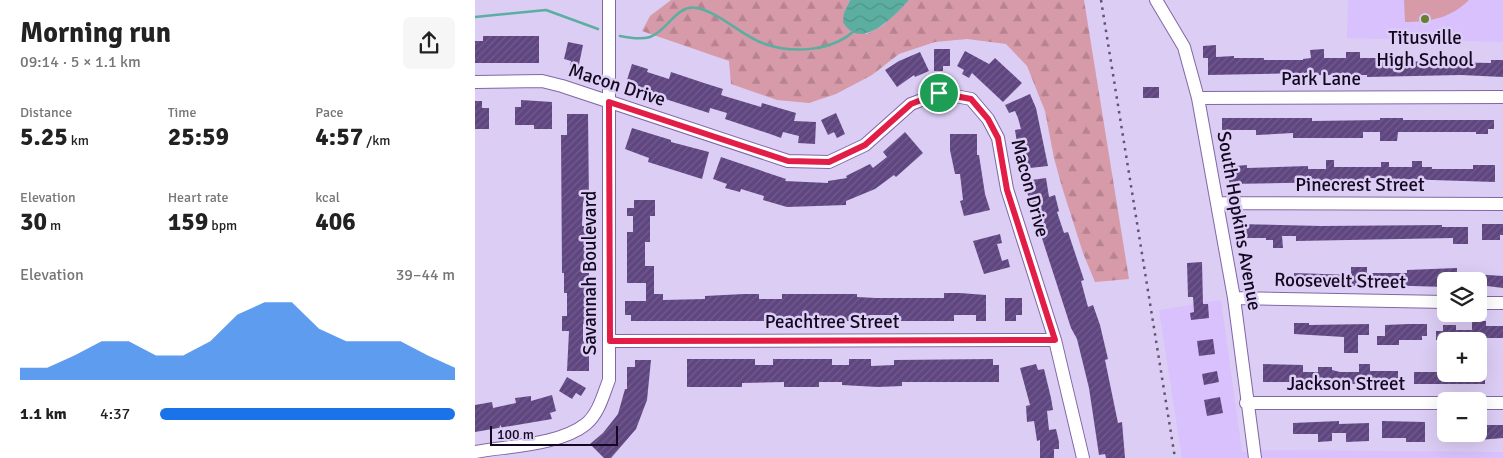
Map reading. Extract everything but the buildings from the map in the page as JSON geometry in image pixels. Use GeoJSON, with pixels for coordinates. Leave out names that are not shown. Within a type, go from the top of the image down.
{"type":"FeatureCollection","features":[{"type":"Feature","properties":{"kind":"street","name":"Savannah Boulevard"},"geometry":{"type":"LineString","coordinates":[[475,452],[566,437],[587,423],[600,406],[609,380],[609,0]]}},
{"type":"Feature","properties":{"kind":"street","name":"South Hopkins Avenue"},"geometry":{"type":"LineString","coordinates":[[1156,0],[1184,47],[1198,98],[1234,298],[1246,403],[1255,458]]}},
{"type":"Feature","properties":{"kind":"street","name":"Macon Drive"},"geometry":{"type":"LineString","coordinates":[[475,82],[542,81],[788,161],[829,162],[865,145],[911,104],[939,93],[971,99],[988,119],[998,138],[1007,190],[1055,340],[1083,458]]}},
{"type":"Feature","properties":{"kind":"street","name":"Park Lane"},"geometry":{"type":"LineString","coordinates":[[1198,98],[1503,97]]}},
{"type":"Feature","properties":{"kind":"street","name":"Pinecrest Street"},"geometry":{"type":"LineString","coordinates":[[1218,203],[1503,204]]}},
{"type":"Feature","properties":{"kind":"street","name":"Roosevelt Street"},"geometry":{"type":"LineString","coordinates":[[1234,298],[1437,302]]}},
{"type":"Feature","properties":{"kind":"street"},"geometry":{"type":"LineString","coordinates":[[1487,303],[1503,303]]}},
{"type":"Feature","properties":{"kind":"street","name":"Peachtree Street"},"geometry":{"type":"LineString","coordinates":[[610,341],[1055,340]]}},
{"type":"Feature","properties":{"kind":"street","name":"Jackson Street"},"geometry":{"type":"LineString","coordinates":[[1246,403],[1437,403]]}},
{"type":"Feature","properties":{"kind":"street"},"geometry":{"type":"LineString","coordinates":[[1487,403],[1503,404]]}},
{"type":"Feature","properties":{"kind":"shaded area","name":"Titusville High School"},"geometry":{"type":"Polygon","coordinates":[[[1348,0],[1503,0],[1503,42],[1347,38],[1348,0]]]}},
{"type":"Feature","properties":{"kind":"shaded area"},"geometry":{"type":"Polygon","coordinates":[[[1221,300],[1242,452],[1250,452],[1251,458],[1182,458],[1159,310],[1221,300]]]}},
{"type":"Feature","properties":{"kind":"shaded area"},"geometry":{"type":"Polygon","coordinates":[[[1258,450],[1503,452],[1503,458],[1260,458],[1258,450]]]}},
{"type":"Feature","properties":{"kind":"green space"},"geometry":{"type":"Polygon","coordinates":[[[671,0],[850,0],[844,14],[846,23],[867,34],[883,25],[909,0],[1084,0],[1129,279],[1095,282],[1083,253],[1062,187],[1045,111],[1027,66],[1006,44],[967,39],[935,42],[899,54],[872,75],[836,94],[809,103],[777,100],[731,84],[729,61],[642,31],[650,16],[671,0]]]}},
{"type":"Feature","properties":{"kind":"green space"},"geometry":{"type":"Polygon","coordinates":[[[1404,0],[1469,0],[1455,11],[1440,18],[1405,22],[1404,0]]]}},
{"type":"Feature","properties":{"kind":"water"},"geometry":{"type":"Polygon","coordinates":[[[850,0],[909,0],[887,22],[868,33],[859,34],[850,31],[843,22],[844,13],[850,0]]]}},
{"type":"Feature","properties":{"kind":"waterway"},"geometry":{"type":"LineString","coordinates":[[620,36],[639,39],[650,37],[683,10],[690,8],[697,8],[715,15],[748,36],[765,44],[788,49],[813,49],[825,46],[846,37],[855,30]]}},
{"type":"Feature","properties":{"kind":"waterway"},"geometry":{"type":"LineString","coordinates":[[475,17],[546,10],[598,29]]}},
{"type":"Feature","properties":{"kind":"railway"},"geometry":{"type":"LineString","coordinates":[[1101,0],[1175,458]]}},
{"type":"Feature","properties":{"kind":"place","name":"Titusville High School"},"geometry":{"type":"Point","coordinates":[1425,19]}},
{"type":"Feature","properties":{"kind":"route"},"geometry":{"type":"LineString","coordinates":[[939,93],[971,99],[988,119],[998,138],[1007,190],[1055,340],[610,341],[609,102],[788,161],[829,162],[865,145],[911,104],[939,93]]}}]}
